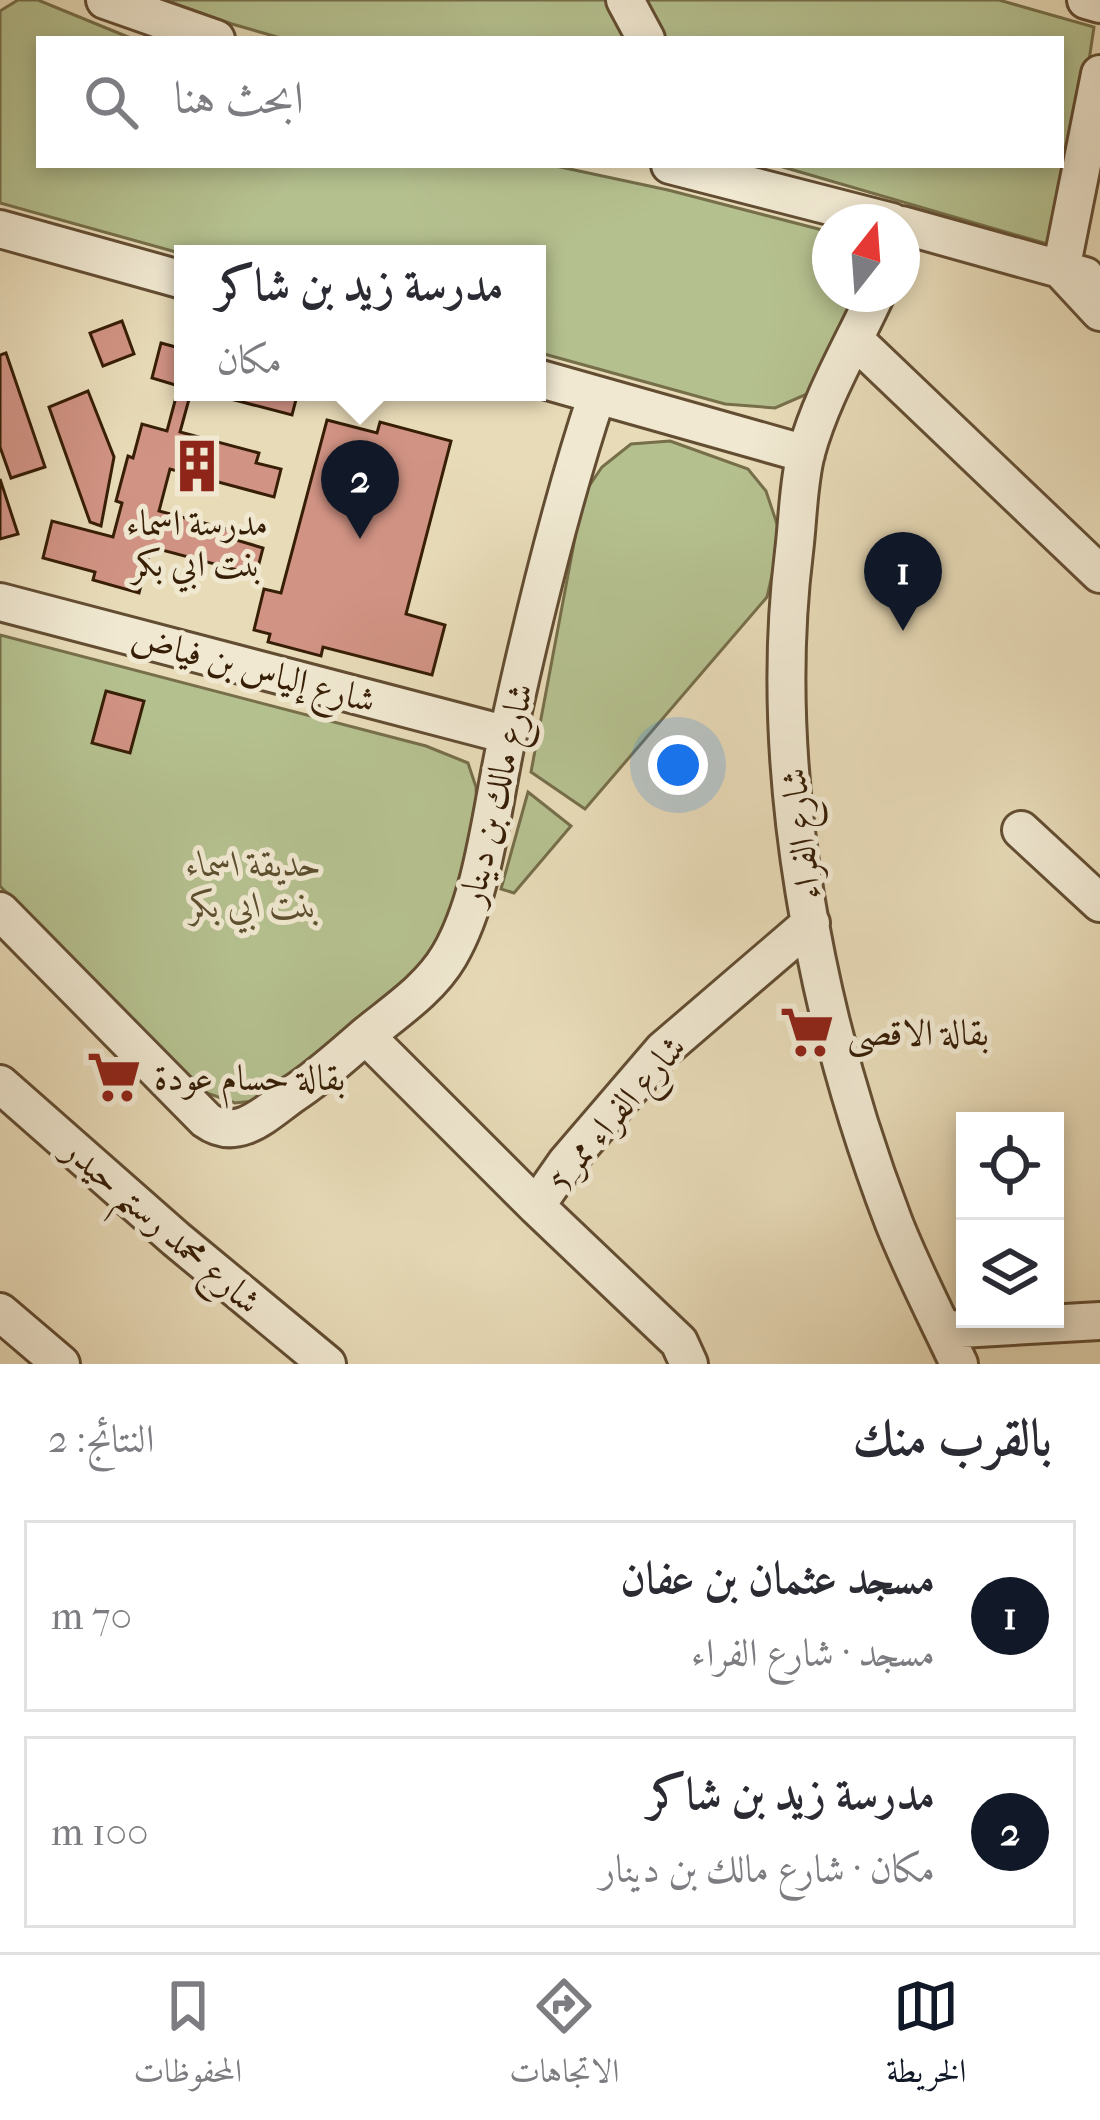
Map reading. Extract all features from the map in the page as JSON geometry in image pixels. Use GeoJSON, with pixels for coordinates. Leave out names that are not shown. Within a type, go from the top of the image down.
{"type":"FeatureCollection","features":[{"type":"Feature","properties":{"kind":"street"},"geometry":{"type":"LineString","coordinates":[[105,0],[207,36]]}},
{"type":"Feature","properties":{"kind":"street"},"geometry":{"type":"LineString","coordinates":[[625,0],[644,36]]}},
{"type":"Feature","properties":{"kind":"street"},"geometry":{"type":"LineString","coordinates":[[1086,0],[1100,4]]}},
{"type":"Feature","properties":{"kind":"street"},"geometry":{"type":"LineString","coordinates":[[1061,270],[1100,74]]}},
{"type":"Feature","properties":{"kind":"street"},"geometry":{"type":"LineString","coordinates":[[717,171],[820,204]]}},
{"type":"Feature","properties":{"kind":"street"},"geometry":{"type":"LineString","coordinates":[[0,229],[174,277]]}},
{"type":"Feature","properties":{"kind":"street"},"geometry":{"type":"LineString","coordinates":[[920,235],[1100,280]]}},
{"type":"Feature","properties":{"kind":"street"},"geometry":{"type":"LineString","coordinates":[[1061,270],[1100,312]]}},
{"type":"Feature","properties":{"kind":"street","name":"شارع الفراء"},"geometry":{"type":"LineString","coordinates":[[868,312],[806,454],[789,595],[787,711],[795,817],[811,922],[858,1118],[895,1226],[959,1364]]}},
{"type":"Feature","properties":{"kind":"street"},"geometry":{"type":"LineString","coordinates":[[855,340],[1100,574]]}},
{"type":"Feature","properties":{"kind":"street"},"geometry":{"type":"LineString","coordinates":[[546,381],[806,454]]}},
{"type":"Feature","properties":{"kind":"street","name":"شارع مالك بن دينار"},"geometry":{"type":"LineString","coordinates":[[0,911],[218,1128],[231,1130],[249,1124],[302,1089],[422,989],[447,961],[464,929],[475,892],[574,464],[598,395]]}},
{"type":"Feature","properties":{"kind":"street","name":"شارع إلياس بن فياض"},"geometry":{"type":"LineString","coordinates":[[0,602],[508,735]]}},
{"type":"Feature","properties":{"kind":"street"},"geometry":{"type":"LineString","coordinates":[[1021,830],[1100,904]]}},
{"type":"Feature","properties":{"kind":"street","name":"شارع الفراء ممر 5"},"geometry":{"type":"LineString","coordinates":[[689,1364],[679,1342],[536,1206],[566,1163],[663,1050],[811,922]]}},
{"type":"Feature","properties":{"kind":"street"},"geometry":{"type":"LineString","coordinates":[[366,1036],[536,1206]]}},
{"type":"Feature","properties":{"kind":"street","name":"شارع محمد رستم حيدر"},"geometry":{"type":"LineString","coordinates":[[0,1084],[327,1364]]}},
{"type":"Feature","properties":{"kind":"street"},"geometry":{"type":"LineString","coordinates":[[0,1312],[61,1364]]}},
{"type":"Feature","properties":{"kind":"street"},"geometry":{"type":"LineString","coordinates":[[943,1330],[1100,1321]]}},
{"type":"Feature","properties":{"kind":"green space"},"geometry":{"type":"Polygon","coordinates":[[[18,0],[38,0],[126,36],[36,36],[36,168],[565,168],[812,227],[812,312],[849,312],[814,391],[775,408],[725,404],[546,354],[546,245],[174,245],[174,251],[0,203],[0,11],[18,0]]]}},
{"type":"Feature","properties":{"kind":"green space"},"geometry":{"type":"Polygon","coordinates":[[[165,0],[607,0],[627,36],[274,36],[165,0]]]}},
{"type":"Feature","properties":{"kind":"green space"},"geometry":{"type":"Polygon","coordinates":[[[644,0],[999,0],[1094,27],[1061,248],[786,168],[1064,168],[1064,36],[664,36],[644,0]]]}},
{"type":"Feature","properties":{"kind":"green space"},"geometry":{"type":"Polygon","coordinates":[[[670,441],[748,469],[766,491],[781,536],[767,597],[585,809],[531,772],[583,495],[602,467],[631,444],[670,441]]]}},
{"type":"Feature","properties":{"kind":"green space","name":"حديقة اسماء بنت ابي بكر"},"geometry":{"type":"Polygon","coordinates":[[[0,635],[426,746],[468,763],[477,812],[457,912],[438,952],[384,1008],[263,1100],[235,1103],[204,1092],[0,886],[0,635]]]}},
{"type":"Feature","properties":{"kind":"green space"},"geometry":{"type":"Polygon","coordinates":[[[528,792],[571,826],[514,893],[501,889],[528,792]]]}},
{"type":"Feature","properties":{"kind":"building"},"geometry":{"type":"Polygon","coordinates":[[[122,321],[134,354],[103,366],[90,333],[122,321]]]}},
{"type":"Feature","properties":{"kind":"building","name":"مدرسة اسماء بنت ابي بكر"},"geometry":{"type":"Polygon","coordinates":[[[161,343],[174,347],[174,385],[152,378],[161,343]]]}},
{"type":"Feature","properties":{"kind":"building"},"geometry":{"type":"Polygon","coordinates":[[[6,353],[45,467],[11,478],[0,447],[0,355],[6,353]]]}},
{"type":"Feature","properties":{"kind":"building"},"geometry":{"type":"Polygon","coordinates":[[[88,391],[114,457],[101,526],[90,522],[49,407],[88,391]]]}},
{"type":"Feature","properties":{"kind":"building","name":"مدرسة اسماء بنت ابي بكر"},"geometry":{"type":"Polygon","coordinates":[[[175,401],[189,401],[180,432],[259,453],[256,463],[281,469],[274,497],[170,469],[159,511],[238,532],[236,540],[263,548],[256,575],[151,547],[139,593],[93,580],[95,572],[43,558],[52,521],[113,537],[122,503],[116,501],[142,424],[167,431],[175,401]]]}},
{"type":"Feature","properties":{"kind":"building"},"geometry":{"type":"Polygon","coordinates":[[[238,401],[296,401],[292,415],[238,401]]]}},
{"type":"Feature","properties":{"kind":"building"},"geometry":{"type":"Polygon","coordinates":[[[327,420],[377,433],[380,422],[451,441],[406,614],[445,625],[432,675],[323,647],[321,656],[268,642],[270,634],[254,630],[264,589],[281,593],[327,420]]]}},
{"type":"Feature","properties":{"kind":"building"},"geometry":{"type":"Polygon","coordinates":[[[0,479],[18,534],[0,539],[0,479]]]}},
{"type":"Feature","properties":{"kind":"building"},"geometry":{"type":"Polygon","coordinates":[[[106,691],[144,701],[130,753],[92,743],[106,691]]]}},
{"type":"Feature","properties":{"kind":"place","name":"مدرسة اسماء بنت ابي بكر"},"geometry":{"type":"Point","coordinates":[197,466]}},
{"type":"Feature","properties":{"kind":"place","name":"مدرسة زيد بن شاكر"},"geometry":{"type":"Point","coordinates":[360,539]}},
{"type":"Feature","properties":{"kind":"place","name":"مسجد عثمان بن عفان"},"geometry":{"type":"Point","coordinates":[903,631]}},
{"type":"Feature","properties":{"kind":"place","name":"بقالة الاقصى"},"geometry":{"type":"Point","coordinates":[807,1032]}},
{"type":"Feature","properties":{"kind":"place","name":"بقالة حسام عودة"},"geometry":{"type":"Point","coordinates":[114,1077]}}]}
